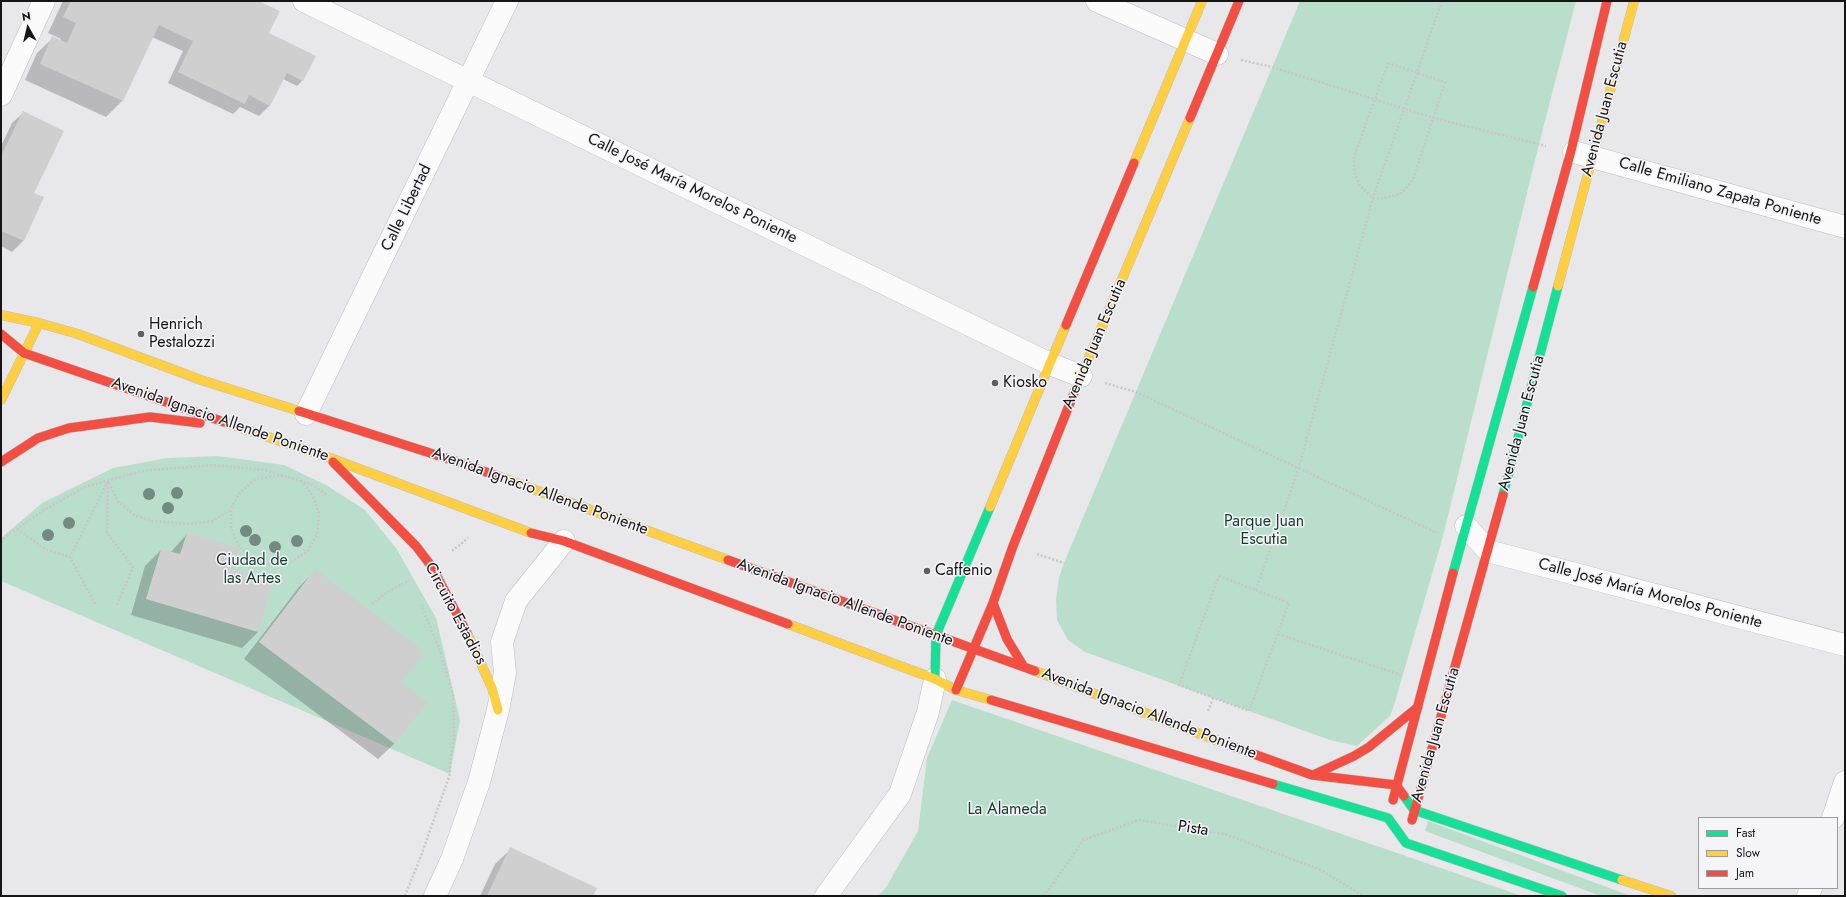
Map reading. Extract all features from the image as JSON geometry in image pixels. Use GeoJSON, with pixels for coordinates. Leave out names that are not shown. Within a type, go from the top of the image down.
{"type":"FeatureCollection","features":[{"type":"Feature","properties":{"kind":"main road","name":"Avenida Juan Escutia"},"geometry":{"type":"LineString","coordinates":[[935,679],[936,635],[1202,1]]}},
{"type":"Feature","properties":{"kind":"main road","name":"Avenida Juan Escutia"},"geometry":{"type":"LineString","coordinates":[[956,690],[993,603],[1013,546],[1081,376],[1239,1]]}},
{"type":"Feature","properties":{"kind":"main road","name":"Avenida Juan Escutia"},"geometry":{"type":"LineString","coordinates":[[1388,818],[1466,526],[1571,151],[1607,1]]}},
{"type":"Feature","properties":{"kind":"main road","name":"Avenida Juan Escutia"},"geometry":{"type":"LineString","coordinates":[[1406,843],[1414,810],[1488,551],[1634,1]]}},
{"type":"Feature","properties":{"kind":"main road","name":"Avenida Ignacio Allende Poniente"},"geometry":{"type":"LineString","coordinates":[[5,315],[78,334],[201,380],[452,460],[936,635],[973,650],[1024,666],[1199,734],[1312,775],[1396,785]]}},
{"type":"Feature","properties":{"kind":"main road"},"geometry":{"type":"LineString","coordinates":[[5,315],[1,336],[24,353]]}},
{"type":"Feature","properties":{"kind":"main road"},"geometry":{"type":"LineString","coordinates":[[1,400],[39,323]]}},
{"type":"Feature","properties":{"kind":"main road","name":"Avenida Ignacio Allende Poniente"},"geometry":{"type":"LineString","coordinates":[[24,353],[330,458],[520,530],[564,541],[935,679],[956,690],[1388,818]]}},
{"type":"Feature","properties":{"kind":"main road"},"geometry":{"type":"LineString","coordinates":[[1,462],[38,438],[69,428],[150,417],[248,430]]}},
{"type":"Feature","properties":{"kind":"main road","name":"Circuito Estadios"},"geometry":{"type":"LineString","coordinates":[[330,458],[416,546],[432,567],[464,626],[492,688],[498,710]]}},
{"type":"Feature","properties":{"kind":"main road"},"geometry":{"type":"LineString","coordinates":[[993,603],[1007,638],[1024,666]]}},
{"type":"Feature","properties":{"kind":"main road"},"geometry":{"type":"LineString","coordinates":[[1312,775],[1354,756],[1368,747],[1418,707]]}},
{"type":"Feature","properties":{"kind":"main road"},"geometry":{"type":"LineString","coordinates":[[1396,785],[1414,810],[1671,896]]}},
{"type":"Feature","properties":{"kind":"main road"},"geometry":{"type":"LineString","coordinates":[[1388,818],[1406,843],[1562,896]]}},
{"type":"Feature","properties":{"kind":"street"},"geometry":{"type":"LineString","coordinates":[[1,95],[44,1]]}},
{"type":"Feature","properties":{"kind":"street","name":"Calle José María Morelos Poniente"},"geometry":{"type":"LineString","coordinates":[[304,1],[1050,364],[1081,376]]}},
{"type":"Feature","properties":{"kind":"street","name":"Calle Libertad"},"geometry":{"type":"LineString","coordinates":[[306,414],[507,1]]}},
{"type":"Feature","properties":{"kind":"street"},"geometry":{"type":"LineString","coordinates":[[1097,1],[1186,42],[1217,54]]}},
{"type":"Feature","properties":{"kind":"street","name":"Calle Emiliano Zapata Poniente"},"geometry":{"type":"LineString","coordinates":[[1571,151],[1845,227]]}},
{"type":"Feature","properties":{"kind":"street"},"geometry":{"type":"LineString","coordinates":[[1466,526],[1488,551]]}},
{"type":"Feature","properties":{"kind":"street","name":"Circuito Estadios"},"geometry":{"type":"LineString","coordinates":[[436,896],[452,859],[479,782],[498,710],[505,672],[502,642],[516,601],[564,541]]}},
{"type":"Feature","properties":{"kind":"street","name":"Calle José María Morelos Poniente"},"geometry":{"type":"LineString","coordinates":[[1488,551],[1845,645]]}},
{"type":"Feature","properties":{"kind":"street"},"geometry":{"type":"LineString","coordinates":[[826,896],[900,794],[928,712],[935,679]]}},
{"type":"Feature","properties":{"kind":"street"},"geometry":{"type":"LineString","coordinates":[[1834,817],[1845,782]]}},
{"type":"Feature","properties":{"kind":"path"},"geometry":{"type":"LineString","coordinates":[[1256,590],[1299,467],[1373,198],[1442,1]]}},
{"type":"Feature","properties":{"kind":"path"},"geometry":{"type":"LineString","coordinates":[[1217,54],[1272,67],[1434,118],[1571,151]]}},
{"type":"Feature","properties":{"kind":"path"},"geometry":{"type":"LineString","coordinates":[[1388,63],[1416,72],[1446,82],[1416,173],[1409,185],[1394,196],[1380,199],[1373,198],[1360,186],[1355,174],[1354,157],[1388,63]]}},
{"type":"Feature","properties":{"kind":"path"},"geometry":{"type":"LineString","coordinates":[[1081,376],[1136,392],[1299,467],[1443,536],[1466,526]]}},
{"type":"Feature","properties":{"kind":"path"},"geometry":{"type":"LineString","coordinates":[[1,542],[44,510],[86,486],[142,471],[212,465],[265,470],[311,484],[330,497]]}},
{"type":"Feature","properties":{"kind":"path"},"geometry":{"type":"LineString","coordinates":[[286,476],[273,476],[256,480],[240,492],[231,509],[231,528],[238,546],[253,559],[272,565],[291,562],[308,551],[317,534],[320,514],[313,496],[303,482]]}},
{"type":"Feature","properties":{"kind":"path"},"geometry":{"type":"LineString","coordinates":[[108,480],[118,502],[136,516],[153,521],[190,524],[212,521],[231,509]]}},
{"type":"Feature","properties":{"kind":"path"},"geometry":{"type":"LineString","coordinates":[[70,557],[108,480]]}},
{"type":"Feature","properties":{"kind":"path"},"geometry":{"type":"LineString","coordinates":[[108,480],[107,533],[133,567],[118,605]]}},
{"type":"Feature","properties":{"kind":"path"},"geometry":{"type":"LineString","coordinates":[[17,529],[45,549],[70,557],[95,604]]}},
{"type":"Feature","properties":{"kind":"path"},"geometry":{"type":"LineString","coordinates":[[405,574],[413,586]]}},
{"type":"Feature","properties":{"kind":"path"},"geometry":{"type":"LineString","coordinates":[[1219,576],[1256,590],[1289,602],[1249,711],[1179,685],[1219,576]]}},
{"type":"Feature","properties":{"kind":"path"},"geometry":{"type":"LineString","coordinates":[[405,896],[450,774],[450,763],[454,738],[453,695],[440,651],[419,600]]}},
{"type":"Feature","properties":{"kind":"path"},"geometry":{"type":"LineString","coordinates":[[1278,634],[1402,675],[1430,661]]}},
{"type":"Feature","properties":{"kind":"path","name":"Pista"},"geometry":{"type":"LineString","coordinates":[[1042,896],[1051,887],[1083,840],[1139,820],[1225,834],[1321,870],[1363,896]]}},
{"type":"Feature","properties":{"kind":"green space","name":"Parque Juan Escutia"},"geometry":{"type":"Polygon","coordinates":[[[1300,1],[1576,1],[1539,144],[1443,536],[1395,702],[1390,716],[1357,746],[1330,740],[1085,652],[1068,640],[1057,620],[1056,600],[1059,578],[1064,563],[1300,1]]]}},
{"type":"Feature","properties":{"kind":"green space","name":"Ciudad de las Artes"},"geometry":{"type":"Polygon","coordinates":[[[218,456],[284,465],[326,485],[365,510],[396,548],[436,618],[460,720],[450,774],[1,581],[1,538],[42,503],[113,468],[167,458],[218,456]]]}},
{"type":"Feature","properties":{"kind":"green space","name":"La Alameda"},"geometry":{"type":"Polygon","coordinates":[[[952,700],[1522,896],[878,896],[887,886],[918,831],[927,758],[952,700]]]}},
{"type":"Feature","properties":{"kind":"green space"},"geometry":{"type":"Polygon","coordinates":[[[1428,821],[1631,896],[1601,896],[1425,831],[1428,821]]]}},
{"type":"Feature","properties":{"kind":"building"},"geometry":{"type":"Polygon","coordinates":[[[71,1],[258,1],[280,11],[269,33],[316,56],[303,81],[287,73],[270,106],[249,95],[245,104],[178,72],[193,41],[159,25],[123,101],[40,64],[52,36],[67,43],[76,23],[63,17],[71,1]]]}},
{"type":"Feature","properties":{"kind":"building"},"geometry":{"type":"Polygon","coordinates":[[[23,111],[64,131],[34,193],[44,197],[24,241],[1,231],[1,156],[23,111]]]}},
{"type":"Feature","properties":{"kind":"building"},"geometry":{"type":"Polygon","coordinates":[[[187,533],[239,548],[233,570],[273,581],[258,632],[146,599],[161,549],[180,554],[187,533]]]}},
{"type":"Feature","properties":{"kind":"building"},"geometry":{"type":"Polygon","coordinates":[[[315,569],[425,652],[401,683],[427,702],[395,744],[259,642],[315,569]]]}},
{"type":"Feature","properties":{"kind":"building"},"geometry":{"type":"Polygon","coordinates":[[[510,847],[597,888],[593,896],[487,896],[510,847]]]}},
{"type":"Feature","properties":{"kind":"traffic: fast"},"geometry":{"type":"LineString","coordinates":[[1503,495],[1558,286]]}},
{"type":"Feature","properties":{"kind":"traffic: fast"},"geometry":{"type":"LineString","coordinates":[[1453,573],[1533,287]]}},
{"type":"Feature","properties":{"kind":"traffic: fast"},"geometry":{"type":"LineString","coordinates":[[935,679],[936,635],[990,507]]}},
{"type":"Feature","properties":{"kind":"traffic: fast"},"geometry":{"type":"LineString","coordinates":[[1273,784],[1388,818],[1406,843],[1562,896]]}},
{"type":"Feature","properties":{"kind":"traffic: fast"},"geometry":{"type":"LineString","coordinates":[[1404,796],[1414,810],[1622,880]]}},
{"type":"Feature","properties":{"kind":"traffic: slow"},"geometry":{"type":"LineString","coordinates":[[1134,163],[1202,1]]}},
{"type":"Feature","properties":{"kind":"traffic: slow"},"geometry":{"type":"LineString","coordinates":[[1558,286],[1634,1]]}},
{"type":"Feature","properties":{"kind":"traffic: slow"},"geometry":{"type":"LineString","coordinates":[[1074,393],[1190,118]]}},
{"type":"Feature","properties":{"kind":"traffic: slow"},"geometry":{"type":"LineString","coordinates":[[1,315],[39,323],[78,334],[201,380],[299,411]]}},
{"type":"Feature","properties":{"kind":"traffic: slow"},"geometry":{"type":"LineString","coordinates":[[1,400],[39,323]]}},
{"type":"Feature","properties":{"kind":"traffic: slow"},"geometry":{"type":"LineString","coordinates":[[990,507],[1066,325]]}},
{"type":"Feature","properties":{"kind":"traffic: slow"},"geometry":{"type":"LineString","coordinates":[[224,422],[330,458],[531,533]]}},
{"type":"Feature","properties":{"kind":"traffic: slow"},"geometry":{"type":"LineString","coordinates":[[500,477],[728,560]]}},
{"type":"Feature","properties":{"kind":"traffic: slow"},"geometry":{"type":"LineString","coordinates":[[788,624],[935,679],[956,690],[991,700]]}},
{"type":"Feature","properties":{"kind":"traffic: slow"},"geometry":{"type":"LineString","coordinates":[[467,633],[492,688],[498,710]]}},
{"type":"Feature","properties":{"kind":"traffic: slow"},"geometry":{"type":"LineString","coordinates":[[1035,671],[1237,748]]}},
{"type":"Feature","properties":{"kind":"traffic: slow"},"geometry":{"type":"LineString","coordinates":[[1622,880],[1671,896]]}},
{"type":"Feature","properties":{"kind":"traffic: jam"},"geometry":{"type":"LineString","coordinates":[[1190,118],[1239,1]]}},
{"type":"Feature","properties":{"kind":"traffic: jam"},"geometry":{"type":"LineString","coordinates":[[1533,287],[1571,151],[1607,1]]}},
{"type":"Feature","properties":{"kind":"traffic: jam"},"geometry":{"type":"LineString","coordinates":[[1066,325],[1134,163]]}},
{"type":"Feature","properties":{"kind":"traffic: jam"},"geometry":{"type":"LineString","coordinates":[[1,334],[24,353],[224,422]]}},
{"type":"Feature","properties":{"kind":"traffic: jam"},"geometry":{"type":"LineString","coordinates":[[956,690],[993,603],[1013,546],[1074,393]]}},
{"type":"Feature","properties":{"kind":"traffic: jam"},"geometry":{"type":"LineString","coordinates":[[299,411],[500,477]]}},
{"type":"Feature","properties":{"kind":"traffic: jam"},"geometry":{"type":"LineString","coordinates":[[1,462],[38,438],[69,428],[150,417],[200,423]]}},
{"type":"Feature","properties":{"kind":"traffic: jam"},"geometry":{"type":"LineString","coordinates":[[333,462],[416,546],[432,567],[467,633]]}},
{"type":"Feature","properties":{"kind":"traffic: jam"},"geometry":{"type":"LineString","coordinates":[[1412,820],[1503,495]]}},
{"type":"Feature","properties":{"kind":"traffic: jam"},"geometry":{"type":"LineString","coordinates":[[531,533],[564,541],[788,624]]}},
{"type":"Feature","properties":{"kind":"traffic: jam"},"geometry":{"type":"LineString","coordinates":[[728,560],[1035,671]]}},
{"type":"Feature","properties":{"kind":"traffic: jam"},"geometry":{"type":"LineString","coordinates":[[1393,800],[1453,573]]}},
{"type":"Feature","properties":{"kind":"traffic: jam"},"geometry":{"type":"LineString","coordinates":[[993,603],[1007,639],[1024,667]]}},
{"type":"Feature","properties":{"kind":"traffic: jam"},"geometry":{"type":"LineString","coordinates":[[991,700],[1273,784]]}},
{"type":"Feature","properties":{"kind":"traffic: jam"},"geometry":{"type":"LineString","coordinates":[[1313,775],[1354,756],[1369,747],[1418,707]]}},
{"type":"Feature","properties":{"kind":"traffic: jam"},"geometry":{"type":"LineString","coordinates":[[1237,748],[1312,775],[1396,785],[1404,796]]}},
{"type":"Feature","properties":{"kind":"place","name":"Henrich Pestalozzi"},"geometry":{"type":"Point","coordinates":[141,334]}},
{"type":"Feature","properties":{"kind":"place","name":"Kiosko"},"geometry":{"type":"Point","coordinates":[995,383]}},
{"type":"Feature","properties":{"kind":"place","name":"Caffenio"},"geometry":{"type":"Point","coordinates":[927,571]}}]}
